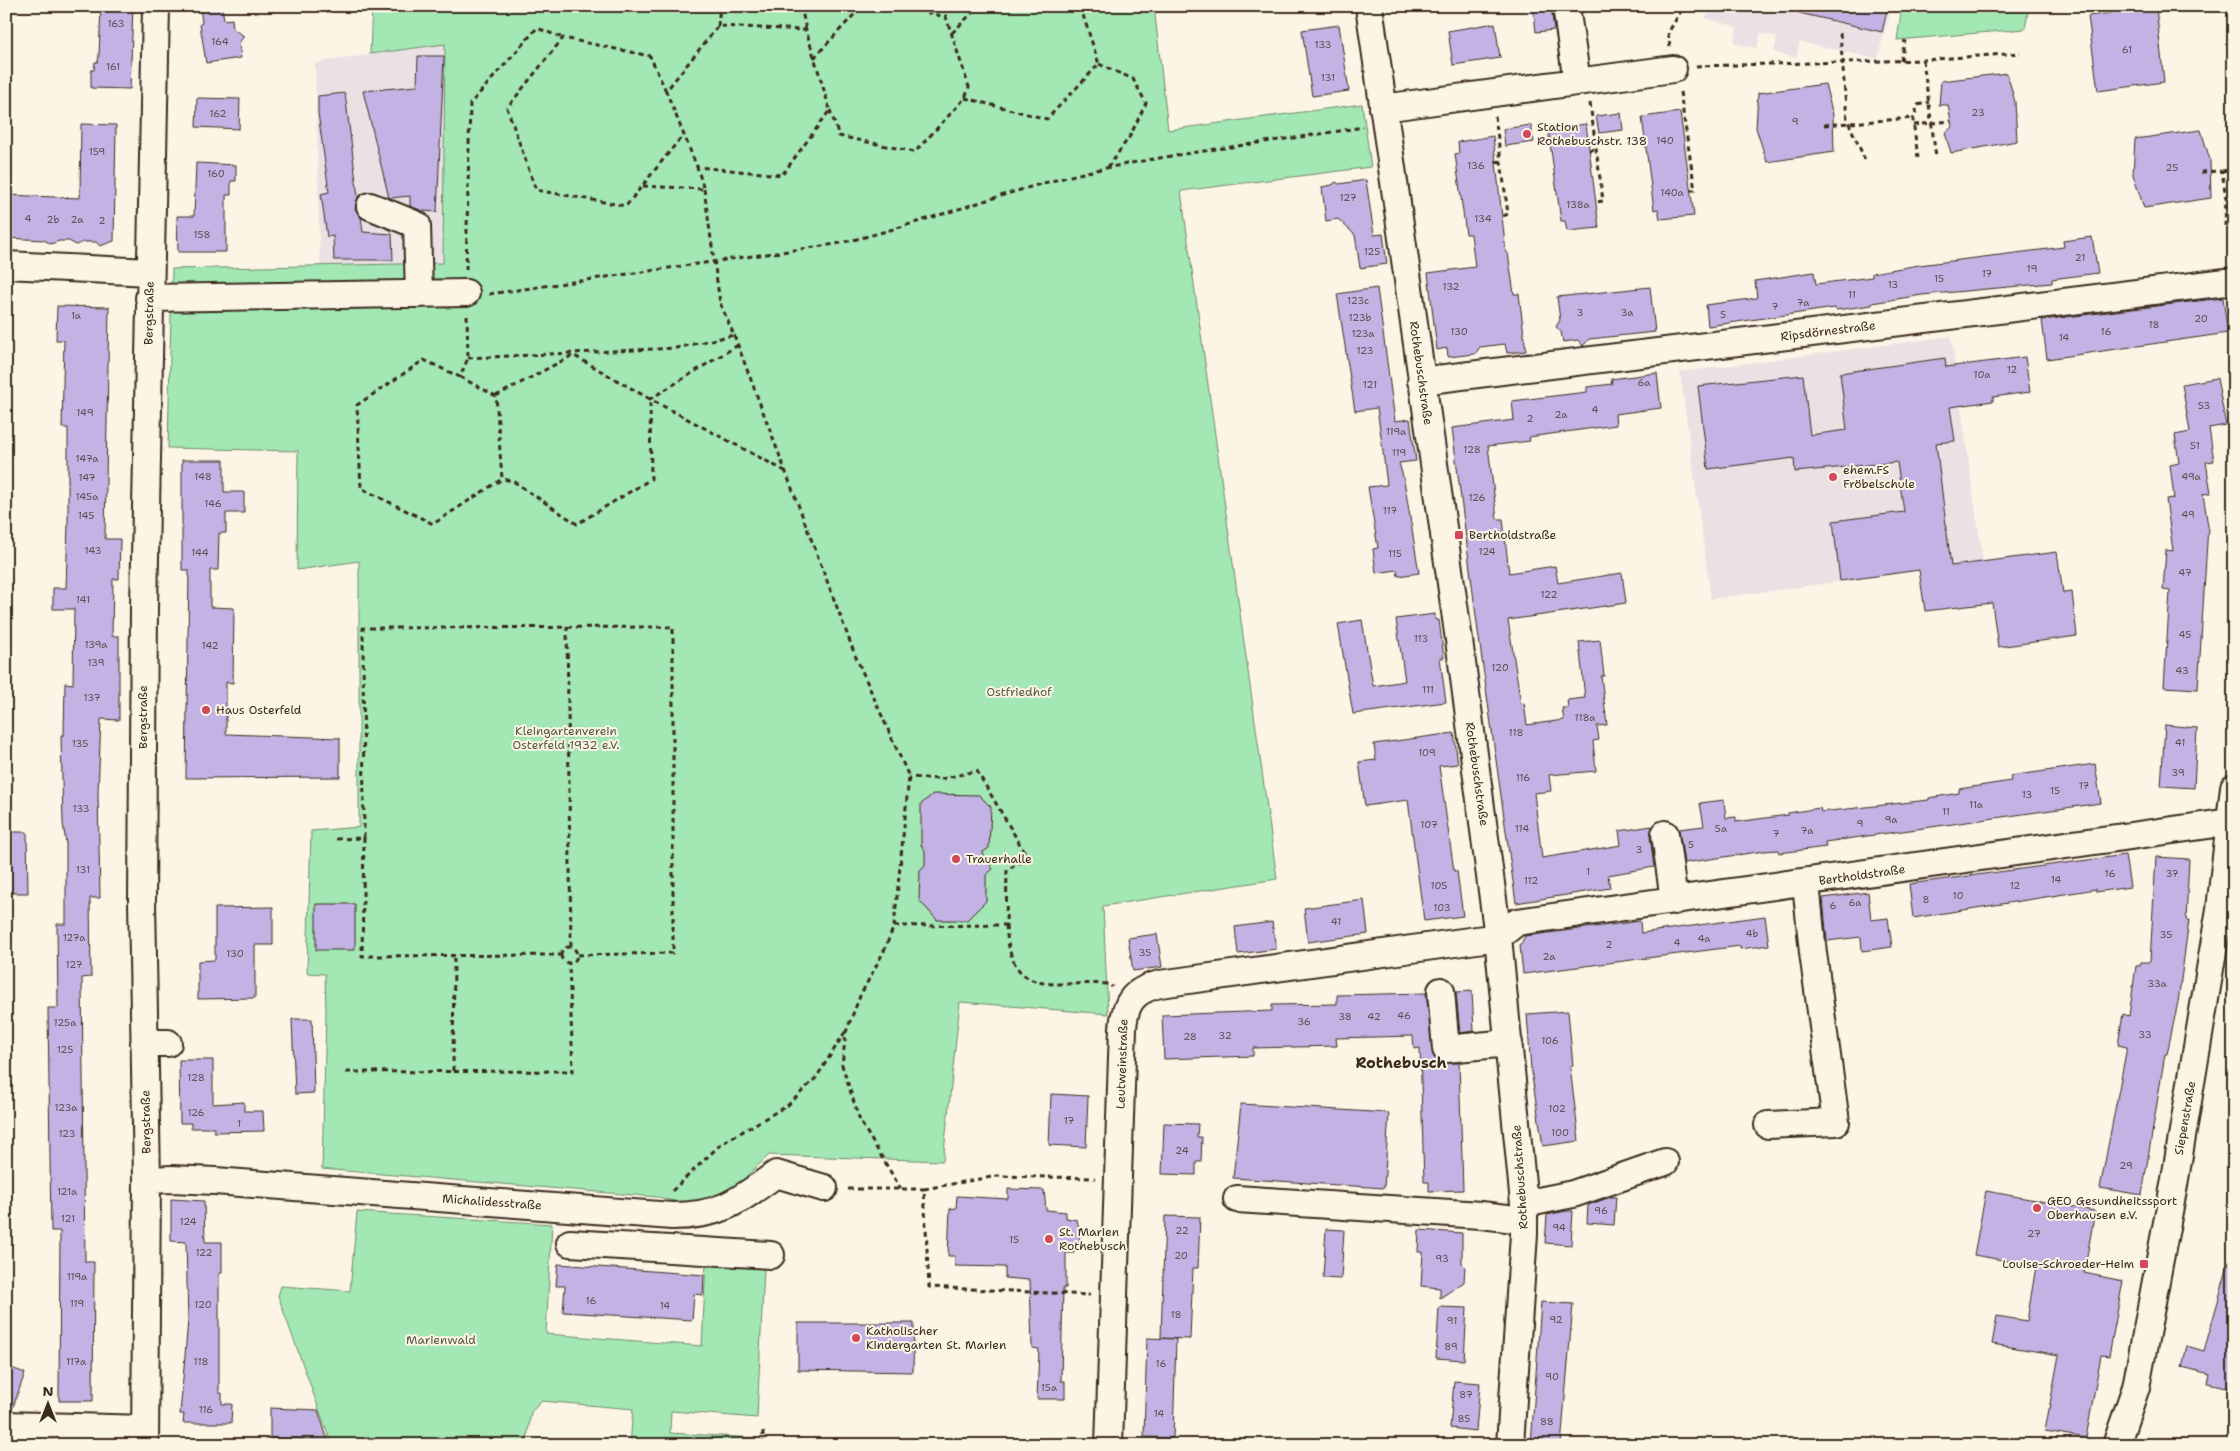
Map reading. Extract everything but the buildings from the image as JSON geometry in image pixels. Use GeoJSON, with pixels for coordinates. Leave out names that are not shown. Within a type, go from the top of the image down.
{"type":"FeatureCollection","features":[{"type":"Feature","properties":{"kind":"street","name":"Bergstraße"},"geometry":{"type":"LineString","coordinates":[[6,1425],[145,1437],[148,1180],[156,1043],[142,901],[144,618],[156,6]]}},
{"type":"Feature","properties":{"kind":"street","name":"Rothebuschstraße"},"geometry":{"type":"LineString","coordinates":[[1369,6],[1498,937],[1509,1043],[1524,1212],[1510,1445]]}},
{"type":"Feature","properties":{"kind":"street"},"geometry":{"type":"LineString","coordinates":[[1566,6],[1582,81]]}},
{"type":"Feature","properties":{"kind":"street"},"geometry":{"type":"LineString","coordinates":[[1384,116],[1492,93],[1673,69]]}},
{"type":"Feature","properties":{"kind":"street"},"geometry":{"type":"LineString","coordinates":[[370,206],[417,225],[419,294]]}},
{"type":"Feature","properties":{"kind":"street"},"geometry":{"type":"LineString","coordinates":[[6,266],[150,285],[419,294],[466,293]]}},
{"type":"Feature","properties":{"kind":"street","name":"Ripsdörnestraße"},"geometry":{"type":"LineString","coordinates":[[1421,380],[2234,281]]}},
{"type":"Feature","properties":{"kind":"street","name":"Siepenstraße"},"geometry":{"type":"LineString","coordinates":[[2116,1445],[2136,1387],[2140,1368],[2213,954],[2234,787]]}},
{"type":"Feature","properties":{"kind":"street","name":"Bertholdstraße"},"geometry":{"type":"LineString","coordinates":[[1498,937],[1517,922],[1806,883],[2230,822]]}},
{"type":"Feature","properties":{"kind":"street"},"geometry":{"type":"LineString","coordinates":[[1665,834],[1674,901]]}},
{"type":"Feature","properties":{"kind":"street"},"geometry":{"type":"LineString","coordinates":[[1768,1125],[1836,1122],[1813,953],[1806,883]]}},
{"type":"Feature","properties":{"kind":"street","name":"Leutweinstraße"},"geometry":{"type":"LineString","coordinates":[[1109,1445],[1123,1028],[1127,1003],[1142,990],[1160,984],[1498,937]]}},
{"type":"Feature","properties":{"kind":"street"},"geometry":{"type":"LineString","coordinates":[[1441,991],[1446,1049],[1509,1043]]}},
{"type":"Feature","properties":{"kind":"street"},"geometry":{"type":"LineString","coordinates":[[1237,1199],[1480,1215],[1524,1212],[1665,1162]]}},
{"type":"Feature","properties":{"kind":"street","name":"Michalidesstraße"},"geometry":{"type":"LineString","coordinates":[[148,1180],[215,1181],[695,1216],[720,1210],[776,1174],[824,1188]]}},
{"type":"Feature","properties":{"kind":"street"},"geometry":{"type":"LineString","coordinates":[[570,1243],[771,1254]]}},
{"type":"Feature","properties":{"kind":"path"},"geometry":{"type":"LineString","coordinates":[[666,91],[718,26],[720,6]]}},
{"type":"Feature","properties":{"kind":"path"},"geometry":{"type":"LineString","coordinates":[[801,6],[814,58],[839,136],[915,152],[965,98],[969,87],[943,6]]}},
{"type":"Feature","properties":{"kind":"path"},"geometry":{"type":"LineString","coordinates":[[814,58],[862,6]]}},
{"type":"Feature","properties":{"kind":"path"},"geometry":{"type":"LineString","coordinates":[[899,6],[946,17]]}},
{"type":"Feature","properties":{"kind":"path"},"geometry":{"type":"LineString","coordinates":[[952,33],[979,6]]}},
{"type":"Feature","properties":{"kind":"path"},"geometry":{"type":"LineString","coordinates":[[1080,6],[1099,64],[1133,79],[1146,103],[1130,136],[1108,168]]}},
{"type":"Feature","properties":{"kind":"path"},"geometry":{"type":"LineString","coordinates":[[1684,6],[1668,33],[1673,69],[1683,103],[1686,138],[1695,190],[1691,190]]}},
{"type":"Feature","properties":{"kind":"path"},"geometry":{"type":"LineString","coordinates":[[718,26],[806,30]]}},
{"type":"Feature","properties":{"kind":"path"},"geometry":{"type":"LineString","coordinates":[[648,1214],[721,1144],[788,1105],[816,1078],[846,1032],[860,996],[884,951],[894,926],[909,777],[855,655],[738,345],[720,303],[704,189],[697,167],[650,56],[563,38],[537,28],[470,104],[466,293],[477,296],[836,244],[884,233],[1024,188],[1108,168],[1384,116]]}},
{"type":"Feature","properties":{"kind":"path"},"geometry":{"type":"LineString","coordinates":[[1840,34],[1845,111],[1865,160]]}},
{"type":"Feature","properties":{"kind":"path"},"geometry":{"type":"LineString","coordinates":[[563,38],[507,108],[536,190],[626,206],[644,186],[683,135]]}},
{"type":"Feature","properties":{"kind":"path"},"geometry":{"type":"LineString","coordinates":[[1901,61],[1905,40]]}},
{"type":"Feature","properties":{"kind":"path"},"geometry":{"type":"LineString","coordinates":[[1673,69],[1707,65],[1923,60],[2020,53]]}},
{"type":"Feature","properties":{"kind":"path"},"geometry":{"type":"LineString","coordinates":[[1923,60],[1936,158]]}},
{"type":"Feature","properties":{"kind":"path"},"geometry":{"type":"LineString","coordinates":[[965,98],[1047,119],[1099,64]]}},
{"type":"Feature","properties":{"kind":"path"},"geometry":{"type":"LineString","coordinates":[[1582,81],[1596,149],[1604,201],[1597,202]]}},
{"type":"Feature","properties":{"kind":"path"},"geometry":{"type":"LineString","coordinates":[[1492,93],[1508,214],[1502,216]]}},
{"type":"Feature","properties":{"kind":"path"},"geometry":{"type":"LineString","coordinates":[[1918,158],[1912,118],[1918,106],[1929,102]]}},
{"type":"Feature","properties":{"kind":"path"},"geometry":{"type":"LineString","coordinates":[[697,167],[782,175],[830,110]]}},
{"type":"Feature","properties":{"kind":"path"},"geometry":{"type":"LineString","coordinates":[[1824,125],[1912,118]]}},
{"type":"Feature","properties":{"kind":"path"},"geometry":{"type":"LineString","coordinates":[[1914,125],[1951,122]]}},
{"type":"Feature","properties":{"kind":"path"},"geometry":{"type":"LineString","coordinates":[[1590,150],[1596,149]]}},
{"type":"Feature","properties":{"kind":"path"},"geometry":{"type":"LineString","coordinates":[[1496,162],[1501,161]]}},
{"type":"Feature","properties":{"kind":"path"},"geometry":{"type":"LineString","coordinates":[[2201,172],[2234,169]]}},
{"type":"Feature","properties":{"kind":"path"},"geometry":{"type":"LineString","coordinates":[[2222,171],[2226,198],[2225,226]]}},
{"type":"Feature","properties":{"kind":"path"},"geometry":{"type":"LineString","coordinates":[[644,186],[704,189]]}},
{"type":"Feature","properties":{"kind":"path"},"geometry":{"type":"LineString","coordinates":[[460,377],[468,358],[468,326]]}},
{"type":"Feature","properties":{"kind":"path"},"geometry":{"type":"LineString","coordinates":[[468,358],[676,348],[734,335]]}},
{"type":"Feature","properties":{"kind":"path"},"geometry":{"type":"LineString","coordinates":[[650,399],[738,345]]}},
{"type":"Feature","properties":{"kind":"path"},"geometry":{"type":"LineString","coordinates":[[496,396],[573,354]]}},
{"type":"Feature","properties":{"kind":"path"},"geometry":{"type":"LineString","coordinates":[[573,354],[650,399],[785,471]]}},
{"type":"Feature","properties":{"kind":"path"},"geometry":{"type":"LineString","coordinates":[[496,396],[424,360],[357,406],[361,488],[433,524],[502,478],[513,481],[578,524],[651,479],[650,399]]}},
{"type":"Feature","properties":{"kind":"path"},"geometry":{"type":"LineString","coordinates":[[496,396],[502,478]]}},
{"type":"Feature","properties":{"kind":"path"},"geometry":{"type":"LineString","coordinates":[[567,626],[571,947]]}},
{"type":"Feature","properties":{"kind":"path"},"geometry":{"type":"LineString","coordinates":[[561,955],[362,956],[364,838],[363,628],[567,626],[673,628],[673,953],[578,954]]}},
{"type":"Feature","properties":{"kind":"path"},"geometry":{"type":"LineString","coordinates":[[909,777],[941,778],[977,771],[1028,858],[1007,870],[1006,925],[1008,949],[1018,970],[1029,980],[1038,983],[1110,984],[1127,1003]]}},
{"type":"Feature","properties":{"kind":"path"},"geometry":{"type":"LineString","coordinates":[[336,839],[364,838]]}},
{"type":"Feature","properties":{"kind":"path"},"geometry":{"type":"LineString","coordinates":[[894,926],[1006,925]]}},
{"type":"Feature","properties":{"kind":"path"},"geometry":{"type":"LineString","coordinates":[[571,947],[578,954]]}},
{"type":"Feature","properties":{"kind":"path"},"geometry":{"type":"LineString","coordinates":[[561,955],[563,950],[571,947]]}},
{"type":"Feature","properties":{"kind":"path"},"geometry":{"type":"LineString","coordinates":[[570,963],[574,962],[578,954]]}},
{"type":"Feature","properties":{"kind":"path"},"geometry":{"type":"LineString","coordinates":[[561,955],[563,960],[570,963]]}},
{"type":"Feature","properties":{"kind":"path"},"geometry":{"type":"LineString","coordinates":[[453,1071],[454,956]]}},
{"type":"Feature","properties":{"kind":"path"},"geometry":{"type":"LineString","coordinates":[[346,1072],[573,1071],[570,963]]}},
{"type":"Feature","properties":{"kind":"path"},"geometry":{"type":"LineString","coordinates":[[846,1032],[842,1065],[860,1121],[901,1189]]}},
{"type":"Feature","properties":{"kind":"path"},"geometry":{"type":"LineString","coordinates":[[824,1188],[924,1189],[996,1176],[1118,1179]]}},
{"type":"Feature","properties":{"kind":"path"},"geometry":{"type":"LineString","coordinates":[[924,1189],[929,1287],[1113,1298]]}},
{"type":"Feature","properties":{"kind":"path"},"geometry":{"type":"LineString","coordinates":[[763,1428],[763,1445]]}},
{"type":"Feature","properties":{"kind":"shaded area"},"geometry":{"type":"Polygon","coordinates":[[[1714,6],[1892,6],[1877,59],[1800,42],[1796,58],[1774,52],[1777,37],[1761,33],[1757,48],[1734,43],[1737,27],[1705,18],[1714,6]]]}},
{"type":"Feature","properties":{"kind":"shaded area"},"geometry":{"type":"Polygon","coordinates":[[[445,43],[443,264],[320,267],[315,63],[445,43]]]}},
{"type":"Feature","properties":{"kind":"shaded area","name":"ehem.FS Fröbelschule"},"geometry":{"type":"Polygon","coordinates":[[[1951,336],[1983,562],[1711,599],[1680,372],[1951,336]]]}},
{"type":"Feature","properties":{"kind":"green space"},"geometry":{"type":"Polygon","coordinates":[[[372,6],[1154,6],[1168,130],[1362,104],[1371,167],[1181,191],[1277,879],[1103,906],[1108,1014],[960,1002],[943,1161],[769,1155],[731,1191],[689,1205],[658,1197],[322,1169],[326,1013],[325,974],[307,973],[311,831],[359,827],[359,561],[297,570],[298,451],[168,448],[172,269],[443,263],[445,44],[370,54],[372,6]]]}},
{"type":"Feature","properties":{"kind":"green space"},"geometry":{"type":"Polygon","coordinates":[[[1902,6],[2029,6],[2025,29],[1897,40],[1902,6]]]}},
{"type":"Feature","properties":{"kind":"green space","name":"Marienwald"},"geometry":{"type":"Polygon","coordinates":[[[357,1212],[552,1224],[546,1334],[702,1346],[707,1242],[765,1247],[757,1418],[671,1411],[670,1433],[756,1438],[756,1445],[630,1445],[633,1409],[542,1401],[531,1412],[526,1445],[332,1445],[278,1296],[281,1286],[350,1291],[357,1212]]]}},
{"type":"Feature","properties":{"kind":"place","name":"Station Rothebuschstr. 138"},"geometry":{"type":"Point","coordinates":[1527,134]}},
{"type":"Feature","properties":{"kind":"place","name":"ehem.FS Fröbelschule"},"geometry":{"type":"Point","coordinates":[1833,477]}},
{"type":"Feature","properties":{"kind":"place","name":"Bertholdstraße"},"geometry":{"type":"Point","coordinates":[1459,535]}},
{"type":"Feature","properties":{"kind":"place","name":"Haus Osterfeld"},"geometry":{"type":"Point","coordinates":[206,710]}},
{"type":"Feature","properties":{"kind":"place","name":"Trauerhalle"},"geometry":{"type":"Point","coordinates":[956,859]}},
{"type":"Feature","properties":{"kind":"place","name":"GEO Gesundheitssport Oberhausen e.V."},"geometry":{"type":"Point","coordinates":[2037,1208]}},
{"type":"Feature","properties":{"kind":"place","name":"St. Marien Rothebusch"},"geometry":{"type":"Point","coordinates":[1049,1239]}},
{"type":"Feature","properties":{"kind":"place","name":"Louise-Schroeder-Heim"},"geometry":{"type":"Point","coordinates":[2144,1264]}},
{"type":"Feature","properties":{"kind":"place","name":"Katholischer Kindergarten St. Marien"},"geometry":{"type":"Point","coordinates":[856,1338]}},
{"type":"Feature","properties":{"kind":"district","name":"Rothebusch"},"geometry":{"type":"Point","coordinates":[1401,1063]}},
{"type":"Feature","properties":{"kind":"park label","name":"Ostfriedhof"},"geometry":{"type":"Point","coordinates":[1019,692]}},
{"type":"Feature","properties":{"kind":"park label","name":"Kleingartenverein Osterfeld 1932 e.V."},"geometry":{"type":"Point","coordinates":[566,738]}}]}
